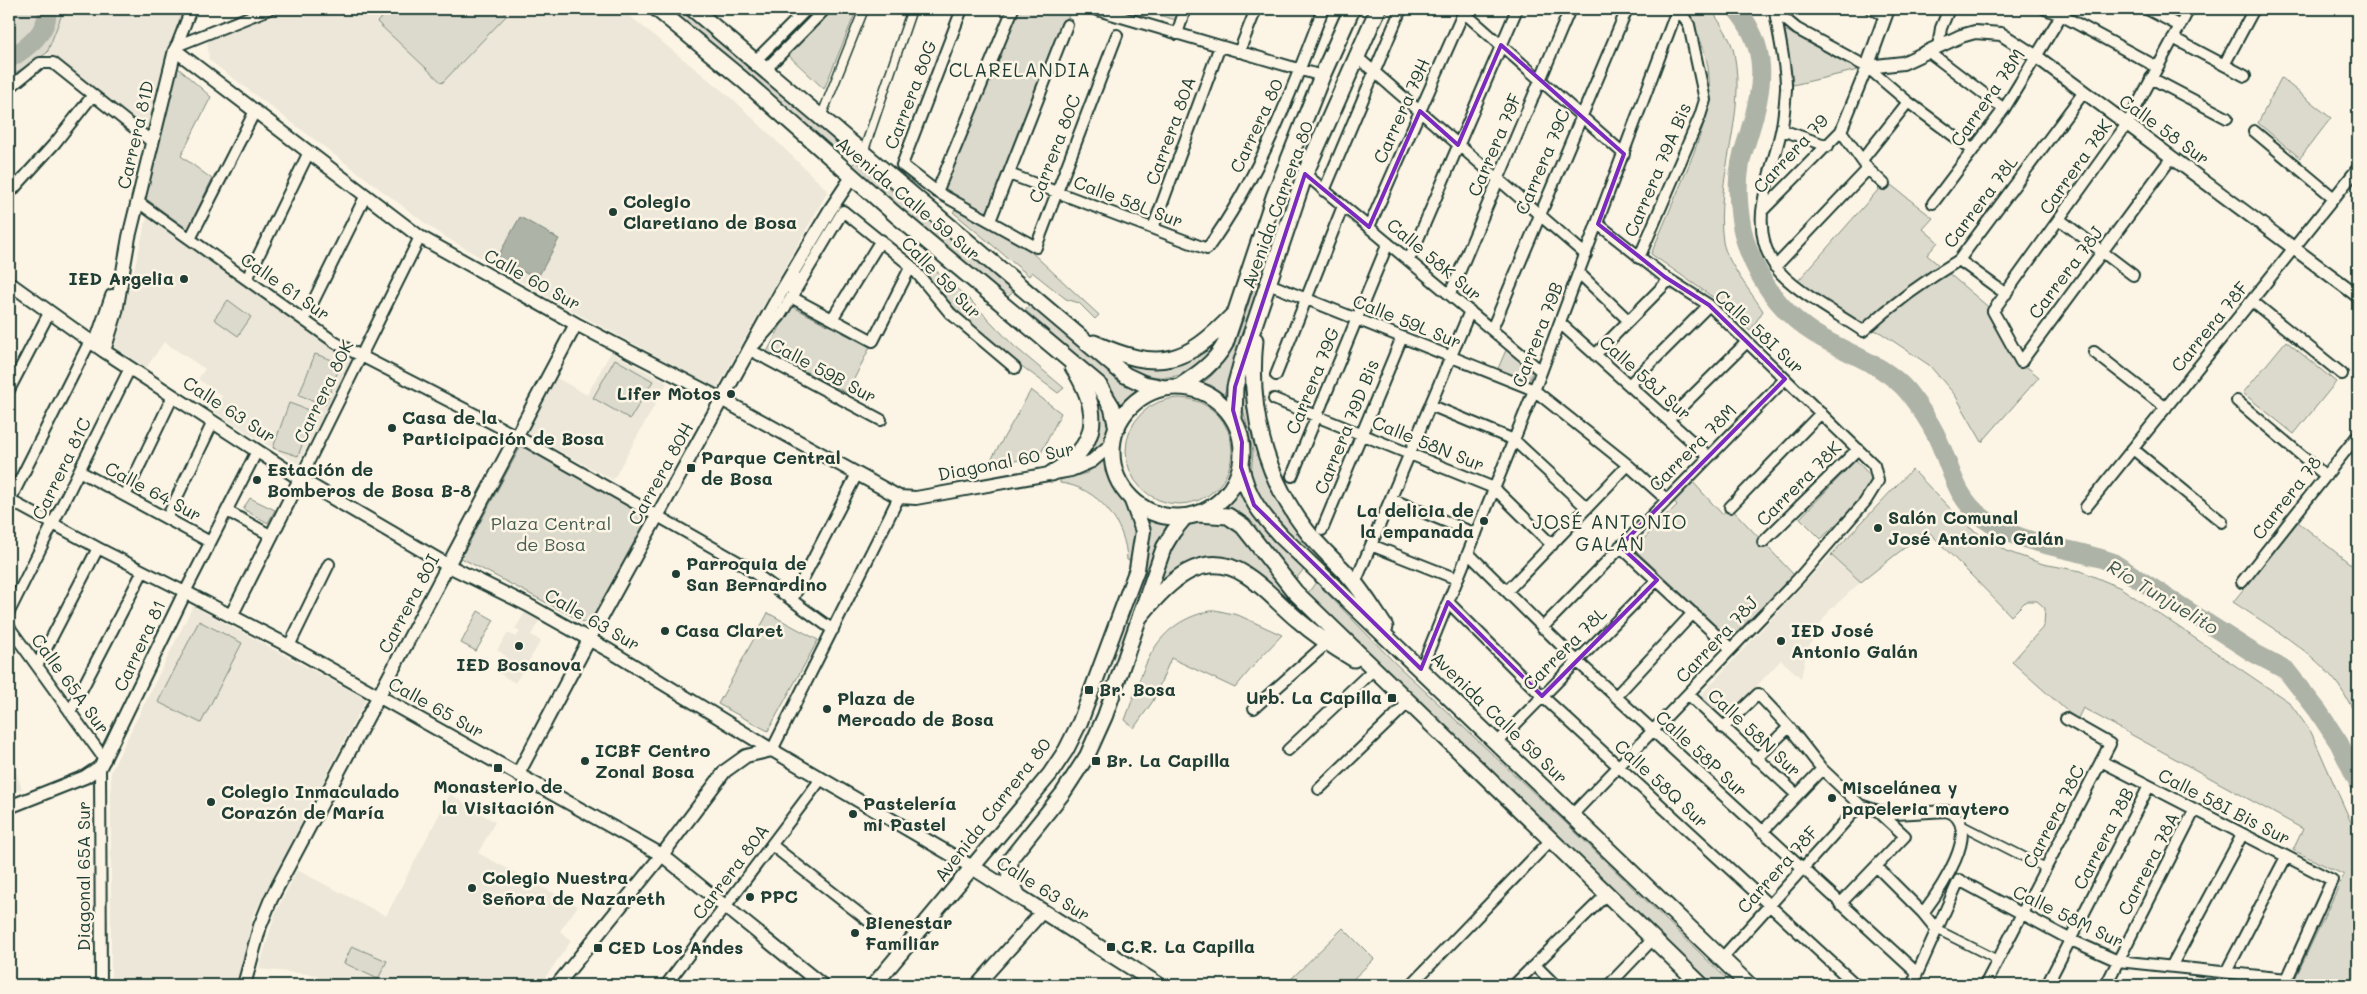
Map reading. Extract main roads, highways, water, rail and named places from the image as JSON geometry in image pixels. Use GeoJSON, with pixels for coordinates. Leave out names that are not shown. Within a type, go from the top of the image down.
{"type":"FeatureCollection","features":[{"type":"Feature","properties":{"kind":"main road","name":"Avenida Calle 59 Sur"},"geometry":{"type":"LineString","coordinates":[[657,9],[742,79],[852,177],[1065,355],[1104,390],[1112,407],[1117,428]]}},
{"type":"Feature","properties":{"kind":"main road","name":"Avenida Calle 59 Sur"},"geometry":{"type":"LineString","coordinates":[[693,9],[1125,375],[1144,384],[1172,388]]}},
{"type":"Feature","properties":{"kind":"main road","name":"Avenida Carrera 80"},"geometry":{"type":"LineString","coordinates":[[1172,388],[1204,369],[1221,351],[1237,311],[1274,197],[1322,76],[1352,9]]}},
{"type":"Feature","properties":{"kind":"main road","name":"Avenida Carrera 80"},"geometry":{"type":"LineString","coordinates":[[1234,419],[1233,399],[1236,381],[1305,174],[1378,9]]}},
{"type":"Feature","properties":{"kind":"main road"},"geometry":{"type":"LineString","coordinates":[[1263,301],[1255,344],[1253,383],[1259,435],[1265,454],[1277,484],[1298,519],[1324,551],[1355,583],[1401,651]]}},
{"type":"Feature","properties":{"kind":"main road"},"geometry":{"type":"LineString","coordinates":[[1077,335],[1138,360],[1161,361],[1192,350],[1217,331],[1237,311]]}},
{"type":"Feature","properties":{"kind":"main road"},"geometry":{"type":"LineString","coordinates":[[1052,474],[1071,461],[1080,452],[1088,440],[1092,429],[1093,418],[1090,399],[1065,355]]}},
{"type":"Feature","properties":{"kind":"main road"},"geometry":{"type":"LineString","coordinates":[[1018,895],[1009,876],[1012,858],[1063,793],[1088,756],[1105,716],[1164,547],[1172,532],[1192,515],[1211,507],[1226,495],[1237,478],[1241,467],[1242,442],[1234,419],[1220,402],[1200,391],[1172,388],[1153,392],[1135,402],[1122,419],[1117,428],[1113,443],[1116,472],[1131,498],[1144,508],[1159,514],[1192,515],[1228,516],[1243,526],[1289,585],[1373,670],[1701,985]]}},
{"type":"Feature","properties":{"kind":"main road","name":"Avenida Calle 59 Sur"},"geometry":{"type":"LineString","coordinates":[[1241,467],[1248,495],[1261,514],[1749,985]]}},
{"type":"Feature","properties":{"kind":"main road","name":"Avenida Carrera 80"},"geometry":{"type":"LineString","coordinates":[[874,985],[974,868],[1050,774],[1066,750],[1080,722],[1137,569],[1143,532],[1131,498]]}},
{"type":"Feature","properties":{"kind":"main road"},"geometry":{"type":"LineString","coordinates":[[1141,615],[1165,586],[1183,573],[1206,565],[1220,565],[1239,570],[1247,575],[1299,622],[1327,643],[1373,670]]}},
{"type":"Feature","properties":{"kind":"main road","name":"Calle 63 Sur"},"geometry":{"type":"LineString","coordinates":[[974,868],[1159,985]]}},
{"type":"Feature","properties":{"kind":"waterway","name":"Río Tunjuelito"},"geometry":{"type":"LineString","coordinates":[[9,59],[23,50],[41,32],[47,17],[47,9]]}},
{"type":"Feature","properties":{"kind":"waterway","name":"Río Tunjuelito"},"geometry":{"type":"LineString","coordinates":[[1736,9],[1747,23],[1754,38],[1759,52],[1761,67],[1755,114],[1739,173],[1740,216],[1743,234],[1749,251],[1756,267],[1775,298],[1787,312],[1815,334],[1876,366],[1899,382],[1923,412],[1935,433],[1965,500],[1983,518],[1997,527],[2029,540],[2112,562],[2252,652],[2286,670],[2318,711],[2339,743],[2358,782]]}},
{"type":"Feature","properties":{"kind":"place","name":"Colegio Claretiano de Bosa"},"geometry":{"type":"Point","coordinates":[613,212]}},
{"type":"Feature","properties":{"kind":"place","name":"IED Argelia"},"geometry":{"type":"Point","coordinates":[184,279]}},
{"type":"Feature","properties":{"kind":"place","name":"Lifer Motos"},"geometry":{"type":"Point","coordinates":[731,394]}},
{"type":"Feature","properties":{"kind":"place","name":"Casa de la Participación de Bosa"},"geometry":{"type":"Point","coordinates":[392,428]}},
{"type":"Feature","properties":{"kind":"place","name":"Parque Central de Bosa"},"geometry":{"type":"Point","coordinates":[691,468]}},
{"type":"Feature","properties":{"kind":"place","name":"Estación de Bomberos de Bosa B-8"},"geometry":{"type":"Point","coordinates":[257,480]}},
{"type":"Feature","properties":{"kind":"place","name":"La delicia de la empanada"},"geometry":{"type":"Point","coordinates":[1484,521]}},
{"type":"Feature","properties":{"kind":"place","name":"Salón Comunal José Antonio Galán"},"geometry":{"type":"Point","coordinates":[1878,528]}},
{"type":"Feature","properties":{"kind":"place","name":"Parroquia de San Bernardino"},"geometry":{"type":"Point","coordinates":[676,574]}},
{"type":"Feature","properties":{"kind":"place","name":"Casa Claret"},"geometry":{"type":"Point","coordinates":[665,631]}},
{"type":"Feature","properties":{"kind":"place","name":"IED José Antonio Galán"},"geometry":{"type":"Point","coordinates":[1781,641]}},
{"type":"Feature","properties":{"kind":"place","name":"IED Bosanova"},"geometry":{"type":"Point","coordinates":[519,646]}},
{"type":"Feature","properties":{"kind":"place","name":"Br. Bosa"},"geometry":{"type":"Point","coordinates":[1089,690]}},
{"type":"Feature","properties":{"kind":"place","name":"Urb. La Capilla"},"geometry":{"type":"Point","coordinates":[1392,698]}},
{"type":"Feature","properties":{"kind":"place","name":"Plaza de Mercado de Bosa"},"geometry":{"type":"Point","coordinates":[827,709]}},
{"type":"Feature","properties":{"kind":"place","name":"ICBF Centro Zonal Bosa"},"geometry":{"type":"Point","coordinates":[585,761]}},
{"type":"Feature","properties":{"kind":"place","name":"Br. La Capilla"},"geometry":{"type":"Point","coordinates":[1096,761]}},
{"type":"Feature","properties":{"kind":"place","name":"Monasterio de la Visitación"},"geometry":{"type":"Point","coordinates":[498,768]}},
{"type":"Feature","properties":{"kind":"place","name":"Miscelánea y papeleria maytero"},"geometry":{"type":"Point","coordinates":[1832,798]}},
{"type":"Feature","properties":{"kind":"place","name":"Colegio Inmaculado Corazón de María"},"geometry":{"type":"Point","coordinates":[211,802]}},
{"type":"Feature","properties":{"kind":"place","name":"Pastelería mi Pastel"},"geometry":{"type":"Point","coordinates":[853,814]}},
{"type":"Feature","properties":{"kind":"place","name":"Colegio Nuestra Señora de Nazareth"},"geometry":{"type":"Point","coordinates":[472,888]}},
{"type":"Feature","properties":{"kind":"place","name":"PPC"},"geometry":{"type":"Point","coordinates":[750,897]}},
{"type":"Feature","properties":{"kind":"place","name":"Bienestar Familiar"},"geometry":{"type":"Point","coordinates":[855,933]}},
{"type":"Feature","properties":{"kind":"place","name":"C.R. La Capilla"},"geometry":{"type":"Point","coordinates":[1111,947]}},
{"type":"Feature","properties":{"kind":"place","name":"CED Los Andes"},"geometry":{"type":"Point","coordinates":[598,948]}},
{"type":"Feature","properties":{"kind":"district","name":"CLARELANDIA"},"geometry":{"type":"Point","coordinates":[1020,70]}},
{"type":"Feature","properties":{"kind":"district","name":"JOSÉ ANTONIO GALÁN"},"geometry":{"type":"Point","coordinates":[1610,533]}},
{"type":"Feature","properties":{"kind":"park label","name":"Plaza Central de Bosa"},"geometry":{"type":"Point","coordinates":[551,534]}}]}
